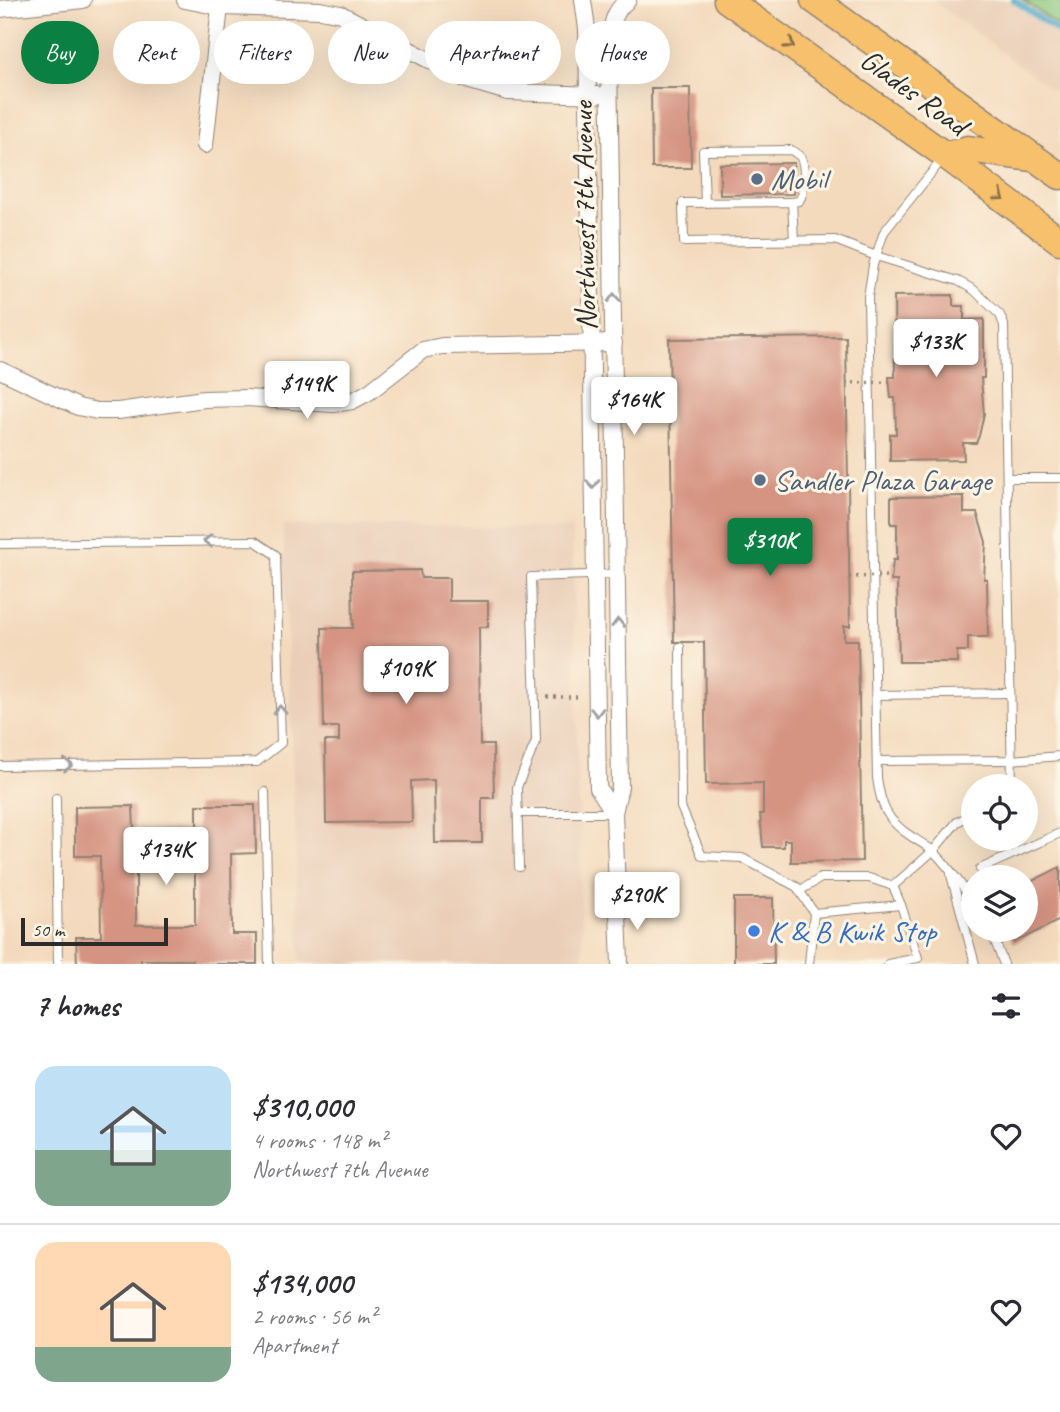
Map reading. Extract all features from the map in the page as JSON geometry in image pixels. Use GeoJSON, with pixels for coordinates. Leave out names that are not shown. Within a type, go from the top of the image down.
{"type":"FeatureCollection","features":[{"type":"Feature","properties":{"kind":"main road","name":"Glades Road"},"geometry":{"type":"LineString","coordinates":[[727,0],[945,155],[1060,241]]}},
{"type":"Feature","properties":{"kind":"main road","name":"Glades Road"},"geometry":{"type":"LineString","coordinates":[[814,0],[1060,176]]}},
{"type":"Feature","properties":{"kind":"main road"},"geometry":{"type":"LineString","coordinates":[[945,155],[968,149],[1037,159]]}},
{"type":"Feature","properties":{"kind":"street"},"geometry":{"type":"LineString","coordinates":[[0,9],[83,0]]}},
{"type":"Feature","properties":{"kind":"street"},"geometry":{"type":"LineString","coordinates":[[185,0],[220,7],[320,10],[341,14],[467,80],[508,92],[611,96]]}},
{"type":"Feature","properties":{"kind":"street","name":"Northwest 7th Avenue"},"geometry":{"type":"LineString","coordinates":[[583,0],[587,29],[598,788],[614,813]]}},
{"type":"Feature","properties":{"kind":"street","name":"Northwest 7th Avenue"},"geometry":{"type":"LineString","coordinates":[[620,964],[614,813],[620,787],[609,57],[612,20],[628,0]]}},
{"type":"Feature","properties":{"kind":"street"},"geometry":{"type":"LineString","coordinates":[[205,145],[220,7]]}},
{"type":"Feature","properties":{"kind":"street"},"geometry":{"type":"LineString","coordinates":[[0,370],[78,407],[97,411],[118,411],[204,399],[247,398],[333,404],[352,401],[369,392],[423,350],[442,346],[614,343]]}},
{"type":"Feature","properties":{"kind":"lane"},"geometry":{"type":"LineString","coordinates":[[705,203],[703,151],[791,150],[800,156],[803,164],[804,195],[799,201],[792,202],[705,203],[683,203],[684,242],[835,240],[876,256],[958,281],[974,290],[1000,315],[1006,340],[1012,774]]}},
{"type":"Feature","properties":{"kind":"lane"},"geometry":{"type":"LineString","coordinates":[[945,155],[884,232],[868,297],[877,761],[880,801],[887,814],[897,826],[933,850],[961,885]]}},
{"type":"Feature","properties":{"kind":"lane"},"geometry":{"type":"LineString","coordinates":[[792,202],[794,240]]}},
{"type":"Feature","properties":{"kind":"lane"},"geometry":{"type":"LineString","coordinates":[[1008,478],[1060,478]]}},
{"type":"Feature","properties":{"kind":"lane"},"geometry":{"type":"LineString","coordinates":[[0,544],[255,541],[276,555],[281,743],[257,762],[0,766]]}},
{"type":"Feature","properties":{"kind":"lane"},"geometry":{"type":"LineString","coordinates":[[519,867],[517,788],[536,741],[531,577],[617,574]]}},
{"type":"Feature","properties":{"kind":"lane"},"geometry":{"type":"LineString","coordinates":[[680,647],[681,807],[702,856],[742,858],[797,887],[814,913],[810,964]]}},
{"type":"Feature","properties":{"kind":"lane"},"geometry":{"type":"LineString","coordinates":[[876,695],[1010,693]]}},
{"type":"Feature","properties":{"kind":"lane"},"geometry":{"type":"LineString","coordinates":[[877,761],[1011,760],[1060,756]]}},
{"type":"Feature","properties":{"kind":"lane"},"geometry":{"type":"LineString","coordinates":[[265,792],[269,964]]}},
{"type":"Feature","properties":{"kind":"lane"},"geometry":{"type":"LineString","coordinates":[[56,797],[58,964]]}},
{"type":"Feature","properties":{"kind":"lane"},"geometry":{"type":"LineString","coordinates":[[518,813],[614,813]]}},
{"type":"Feature","properties":{"kind":"lane"},"geometry":{"type":"LineString","coordinates":[[893,886],[961,820]]}},
{"type":"Feature","properties":{"kind":"lane"},"geometry":{"type":"LineString","coordinates":[[1038,843],[1060,833]]}},
{"type":"Feature","properties":{"kind":"lane"},"geometry":{"type":"LineString","coordinates":[[989,865],[1019,851]]}},
{"type":"Feature","properties":{"kind":"lane"},"geometry":{"type":"LineString","coordinates":[[949,869],[975,964]]}},
{"type":"Feature","properties":{"kind":"lane"},"geometry":{"type":"LineString","coordinates":[[799,891],[821,878],[869,878],[893,886],[918,958],[888,964]]}},
{"type":"Feature","properties":{"kind":"lane"},"geometry":{"type":"LineString","coordinates":[[814,913],[901,905]]}},
{"type":"Feature","properties":{"kind":"lane"},"geometry":{"type":"LineString","coordinates":[[995,942],[1004,964]]}},
{"type":"Feature","properties":{"kind":"path"},"geometry":{"type":"LineString","coordinates":[[846,383],[889,382]]}},
{"type":"Feature","properties":{"kind":"path"},"geometry":{"type":"LineString","coordinates":[[849,577],[891,576]]}},
{"type":"Feature","properties":{"kind":"path"},"geometry":{"type":"LineString","coordinates":[[534,698],[597,697]]}},
{"type":"Feature","properties":{"kind":"shaded area"},"geometry":{"type":"Polygon","coordinates":[[[932,0],[1060,0],[1060,96],[962,22],[932,0]]]}},
{"type":"Feature","properties":{"kind":"shaded area"},"geometry":{"type":"Polygon","coordinates":[[[283,525],[572,528],[583,964],[300,964],[283,525]]]}},
{"type":"Feature","properties":{"kind":"green space"},"geometry":{"type":"Polygon","coordinates":[[[1023,0],[1060,0],[1060,27],[1023,0]]]}},
{"type":"Feature","properties":{"kind":"building"},"geometry":{"type":"Polygon","coordinates":[[[651,88],[690,88],[691,168],[652,168],[651,88]]]}},
{"type":"Feature","properties":{"kind":"building"},"geometry":{"type":"Polygon","coordinates":[[[794,163],[794,194],[720,195],[720,164],[794,163]]]}},
{"type":"Feature","properties":{"kind":"building"},"geometry":{"type":"Polygon","coordinates":[[[953,295],[953,306],[964,306],[964,320],[984,319],[984,378],[981,378],[984,414],[979,436],[976,443],[963,443],[964,460],[890,461],[890,434],[896,434],[895,398],[891,398],[889,377],[895,377],[894,296],[953,295]]]}},
{"type":"Feature","properties":{"kind":"building","name":"Sandler Plaza Garage"},"geometry":{"type":"Polygon","coordinates":[[[846,337],[850,626],[844,626],[844,640],[858,640],[862,861],[791,862],[791,840],[784,840],[784,847],[763,847],[760,814],[763,814],[763,783],[706,784],[704,642],[674,642],[669,339],[846,337]]]}},
{"type":"Feature","properties":{"kind":"building"},"geometry":{"type":"Polygon","coordinates":[[[964,496],[964,513],[977,513],[986,542],[984,579],[987,579],[988,637],[968,637],[968,651],[957,651],[957,662],[899,662],[897,581],[891,581],[893,560],[897,560],[897,524],[891,524],[891,497],[964,496]]]}},
{"type":"Feature","properties":{"kind":"building"},"geometry":{"type":"Polygon","coordinates":[[[420,570],[421,578],[449,578],[449,601],[488,601],[488,627],[479,627],[480,745],[493,745],[494,798],[482,798],[482,843],[435,843],[434,780],[411,781],[412,822],[326,823],[325,741],[339,741],[339,727],[324,727],[322,628],[353,628],[352,571],[420,570]]]}},
{"type":"Feature","properties":{"kind":"building"},"geometry":{"type":"Polygon","coordinates":[[[197,805],[255,805],[256,853],[231,854],[232,934],[257,934],[257,964],[192,964],[192,960],[141,960],[141,964],[77,964],[76,937],[101,937],[100,856],[75,856],[75,807],[133,806],[134,831],[197,830],[197,805]],[[195,864],[136,865],[136,925],[195,925],[195,864]]]}},
{"type":"Feature","properties":{"kind":"building"},"geometry":{"type":"Polygon","coordinates":[[[1060,867],[1060,920],[1038,931],[1038,878],[1060,867]]]}},
{"type":"Feature","properties":{"kind":"building","name":"K & B Kwik Stop"},"geometry":{"type":"Polygon","coordinates":[[[734,898],[773,898],[774,964],[734,964],[734,898]]]}},
{"type":"Feature","properties":{"kind":"waterway"},"geometry":{"type":"LineString","coordinates":[[1014,0],[1060,33]]}},
{"type":"Feature","properties":{"kind":"place","name":"Mobil"},"geometry":{"type":"Point","coordinates":[757,179]}},
{"type":"Feature","properties":{"kind":"place","name":"Sandler Plaza Garage"},"geometry":{"type":"Point","coordinates":[760,480]}},
{"type":"Feature","properties":{"kind":"place","name":"K & B Kwik Stop"},"geometry":{"type":"Point","coordinates":[754,931]}}]}
